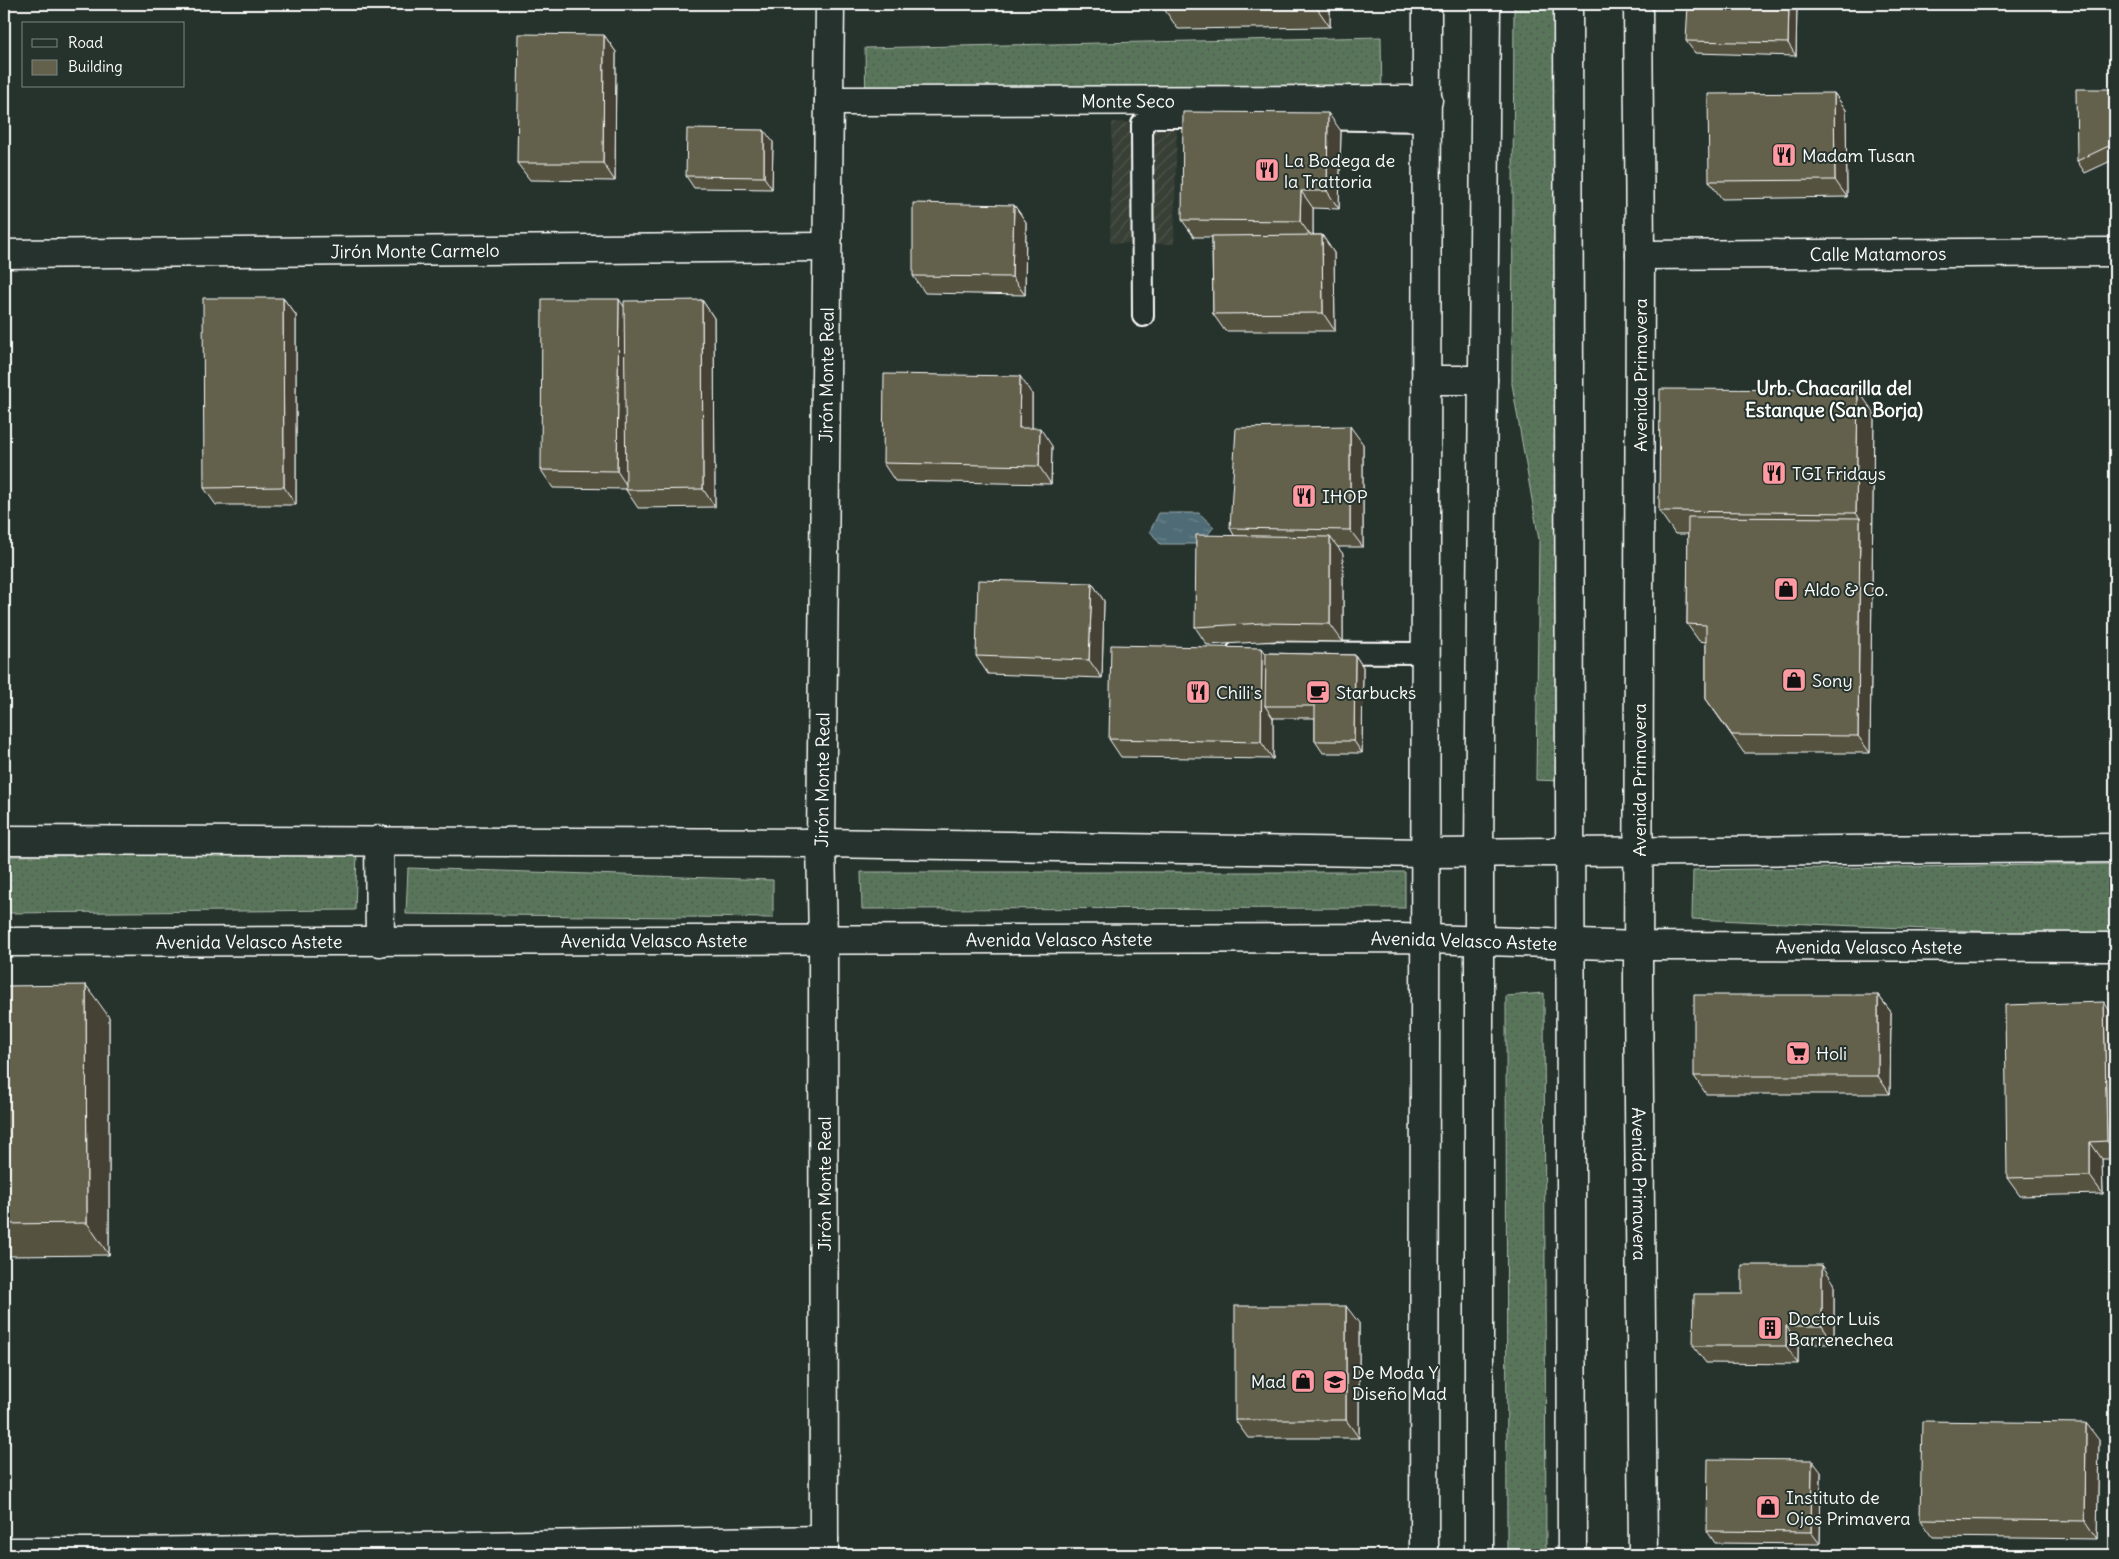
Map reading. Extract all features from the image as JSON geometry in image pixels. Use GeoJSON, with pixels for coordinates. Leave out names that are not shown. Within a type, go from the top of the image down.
{"type":"FeatureCollection","features":[{"type":"Feature","properties":{"kind":"main road","name":"Jirón Monte Real"},"geometry":{"type":"LineString","coordinates":[[824,1548],[824,940],[821,843],[830,4]]}},
{"type":"Feature","properties":{"kind":"main road"},"geometry":{"type":"LineString","coordinates":[[1424,1555],[1427,4]]}},
{"type":"Feature","properties":{"kind":"main road"},"geometry":{"type":"LineString","coordinates":[[1479,1555],[1479,853],[1486,4]]}},
{"type":"Feature","properties":{"kind":"main road"},"geometry":{"type":"LineString","coordinates":[[1568,4],[1572,1555]]}},
{"type":"Feature","properties":{"kind":"main road","name":"Avenida Primavera"},"geometry":{"type":"LineString","coordinates":[[1638,4],[1640,255],[1638,851],[1643,1555]]}},
{"type":"Feature","properties":{"kind":"main road","name":"Monte Seco"},"geometry":{"type":"LineString","coordinates":[[829,101],[1427,111]]}},
{"type":"Feature","properties":{"kind":"main road","name":"Jirón Monte Carmelo"},"geometry":{"type":"LineString","coordinates":[[4,254],[826,247]]}},
{"type":"Feature","properties":{"kind":"main road","name":"Calle Matamoros"},"geometry":{"type":"LineString","coordinates":[[1640,255],[2115,252]]}},
{"type":"Feature","properties":{"kind":"main road"},"geometry":{"type":"LineString","coordinates":[[1426,380],[1483,380]]}},
{"type":"Feature","properties":{"kind":"main road"},"geometry":{"type":"LineString","coordinates":[[4,840],[821,843],[1424,853],[2115,848]]}},
{"type":"Feature","properties":{"kind":"main road"},"geometry":{"type":"LineString","coordinates":[[379,840],[380,942]]}},
{"type":"Feature","properties":{"kind":"main road","name":"Avenida Velasco Astete"},"geometry":{"type":"LineString","coordinates":[[4,942],[1383,938],[1639,946],[2115,947]]}},
{"type":"Feature","properties":{"kind":"main road"},"geometry":{"type":"LineString","coordinates":[[4,1552],[140,1554],[824,1548]]}},
{"type":"Feature","properties":{"kind":"lane"},"geometry":{"type":"LineString","coordinates":[[1143,316],[1142,124],[1147,119],[1152,117],[1427,111]]}},
{"type":"Feature","properties":{"kind":"lane"},"geometry":{"type":"LineString","coordinates":[[1214,651],[1425,653]]}},
{"type":"Feature","properties":{"kind":"shaded area"},"geometry":{"type":"Polygon","coordinates":[[[1112,122],[1177,124],[1174,244],[1110,243],[1112,122]]]}},
{"type":"Feature","properties":{"kind":"green space"},"geometry":{"type":"Polygon","coordinates":[[[1514,4],[1554,4],[1559,781],[1536,780],[1539,540],[1512,384],[1514,4]]]}},
{"type":"Feature","properties":{"kind":"green space"},"geometry":{"type":"Polygon","coordinates":[[[1381,37],[1382,101],[866,112],[865,48],[1381,37]]]}},
{"type":"Feature","properties":{"kind":"green space"},"geometry":{"type":"Polygon","coordinates":[[[357,854],[355,910],[4,913],[4,856],[357,854]]]}},
{"type":"Feature","properties":{"kind":"green space"},"geometry":{"type":"Polygon","coordinates":[[[2115,864],[2115,937],[1692,919],[1693,870],[2115,864]]]}},
{"type":"Feature","properties":{"kind":"green space"},"geometry":{"type":"Polygon","coordinates":[[[408,868],[773,880],[773,918],[406,914],[408,868]]]}},
{"type":"Feature","properties":{"kind":"green space"},"geometry":{"type":"Polygon","coordinates":[[[861,872],[1405,872],[1405,908],[862,909],[861,872]]]}},
{"type":"Feature","properties":{"kind":"green space"},"geometry":{"type":"Polygon","coordinates":[[[1544,993],[1546,1555],[1507,1555],[1506,996],[1544,993]]]}},
{"type":"Feature","properties":{"kind":"water"},"geometry":{"type":"Polygon","coordinates":[[[1159,513],[1199,513],[1214,527],[1200,544],[1160,544],[1150,531],[1159,513]]]}},
{"type":"Feature","properties":{"kind":"building"},"geometry":{"type":"Polygon","coordinates":[[[1162,4],[1314,4],[1162,6],[1162,4]]]}},
{"type":"Feature","properties":{"kind":"building"},"geometry":{"type":"Polygon","coordinates":[[[1688,4],[1789,4],[1788,43],[1686,41],[1688,4]]]}},
{"type":"Feature","properties":{"kind":"building"},"geometry":{"type":"Polygon","coordinates":[[[519,34],[604,35],[603,163],[517,163],[519,34]]]}},
{"type":"Feature","properties":{"kind":"building"},"geometry":{"type":"Polygon","coordinates":[[[2076,89],[2115,89],[2115,143],[2077,161],[2076,89]]]}},
{"type":"Feature","properties":{"kind":"building","name":"Madam Tusan"},"geometry":{"type":"Polygon","coordinates":[[[1834,93],[1835,180],[1709,181],[1708,94],[1834,93]]]}},
{"type":"Feature","properties":{"kind":"building","name":"La Bodega de la Trattoria"},"geometry":{"type":"Polygon","coordinates":[[[1183,112],[1328,113],[1327,191],[1301,191],[1300,221],[1182,220],[1183,112]]]}},
{"type":"Feature","properties":{"kind":"building"},"geometry":{"type":"Polygon","coordinates":[[[687,129],[764,130],[764,177],[686,176],[687,129]]]}},
{"type":"Feature","properties":{"kind":"building"},"geometry":{"type":"Polygon","coordinates":[[[913,203],[1014,205],[1012,277],[913,276],[913,203]]]}},
{"type":"Feature","properties":{"kind":"building"},"geometry":{"type":"Polygon","coordinates":[[[1322,235],[1323,313],[1213,314],[1212,236],[1322,235]]]}},
{"type":"Feature","properties":{"kind":"building"},"geometry":{"type":"Polygon","coordinates":[[[203,298],[283,298],[284,487],[204,488],[203,298]]]}},
{"type":"Feature","properties":{"kind":"building"},"geometry":{"type":"Polygon","coordinates":[[[542,299],[619,299],[617,471],[541,470],[542,299]]]}},
{"type":"Feature","properties":{"kind":"building"},"geometry":{"type":"Polygon","coordinates":[[[702,300],[703,489],[626,490],[624,301],[702,300]]]}},
{"type":"Feature","properties":{"kind":"building"},"geometry":{"type":"Polygon","coordinates":[[[884,374],[1020,376],[1019,428],[1040,428],[1039,466],[883,463],[884,374]]]}},
{"type":"Feature","properties":{"kind":"building","name":"TGI Fridays"},"geometry":{"type":"Polygon","coordinates":[[[1660,389],[1858,390],[1856,513],[1659,511],[1660,389]]]}},
{"type":"Feature","properties":{"kind":"building","name":"IHOP"},"geometry":{"type":"Polygon","coordinates":[[[1350,426],[1350,530],[1230,528],[1236,428],[1350,426]]]}},
{"type":"Feature","properties":{"kind":"building"},"geometry":{"type":"Polygon","coordinates":[[[1688,517],[1860,518],[1858,736],[1732,735],[1706,699],[1706,625],[1687,624],[1688,517]]]}},
{"type":"Feature","properties":{"kind":"building"},"geometry":{"type":"Polygon","coordinates":[[[1196,535],[1330,537],[1330,624],[1263,623],[1195,627],[1196,535]]]}},
{"type":"Feature","properties":{"kind":"building"},"geometry":{"type":"Polygon","coordinates":[[[978,580],[1092,583],[1089,660],[976,656],[978,580]]]}},
{"type":"Feature","properties":{"kind":"building","name":"Chili's"},"geometry":{"type":"Polygon","coordinates":[[[1111,645],[1262,648],[1261,742],[1109,739],[1111,645]]]}},
{"type":"Feature","properties":{"kind":"building","name":"Starbucks"},"geometry":{"type":"Polygon","coordinates":[[[1266,653],[1355,655],[1354,741],[1315,741],[1315,706],[1265,706],[1266,653]]]}},
{"type":"Feature","properties":{"kind":"building"},"geometry":{"type":"Polygon","coordinates":[[[86,985],[87,1223],[4,1224],[4,986],[86,985]]]}},
{"type":"Feature","properties":{"kind":"building","name":"Holi"},"geometry":{"type":"Polygon","coordinates":[[[1694,995],[1878,995],[1878,1076],[1694,1076],[1694,995]]]}},
{"type":"Feature","properties":{"kind":"building"},"geometry":{"type":"Polygon","coordinates":[[[2104,1002],[2107,1141],[2090,1142],[2090,1176],[2007,1178],[2005,1005],[2104,1002]]]}},
{"type":"Feature","properties":{"kind":"building","name":"Doctor Luis Barrenechea"},"geometry":{"type":"Polygon","coordinates":[[[1742,1265],[1822,1265],[1822,1326],[1786,1326],[1786,1346],[1693,1346],[1694,1294],[1742,1294],[1742,1265]]]}},
{"type":"Feature","properties":{"kind":"building","name":"Mad"},"geometry":{"type":"Polygon","coordinates":[[[1235,1306],[1346,1306],[1346,1420],[1235,1420],[1235,1306]]]}},
{"type":"Feature","properties":{"kind":"building"},"geometry":{"type":"Polygon","coordinates":[[[1922,1421],[2086,1423],[2085,1521],[1920,1519],[1922,1421]]]}},
{"type":"Feature","properties":{"kind":"building","name":"Instituto de Ojos Primavera"},"geometry":{"type":"Polygon","coordinates":[[[1708,1459],[1812,1460],[1811,1532],[1707,1531],[1708,1459]]]}},
{"type":"Feature","properties":{"kind":"place","name":"Madam Tusan"},"geometry":{"type":"Point","coordinates":[1784,155]}},
{"type":"Feature","properties":{"kind":"place","name":"La Bodega de la Trattoria"},"geometry":{"type":"Point","coordinates":[1267,170]}},
{"type":"Feature","properties":{"kind":"place","name":"TGI Fridays"},"geometry":{"type":"Point","coordinates":[1774,473]}},
{"type":"Feature","properties":{"kind":"place","name":"IHOP"},"geometry":{"type":"Point","coordinates":[1304,496]}},
{"type":"Feature","properties":{"kind":"place","name":"Aldo & Co."},"geometry":{"type":"Point","coordinates":[1786,589]}},
{"type":"Feature","properties":{"kind":"place","name":"Sony"},"geometry":{"type":"Point","coordinates":[1794,680]}},
{"type":"Feature","properties":{"kind":"place","name":"Chili's"},"geometry":{"type":"Point","coordinates":[1198,692]}},
{"type":"Feature","properties":{"kind":"place","name":"Starbucks"},"geometry":{"type":"Point","coordinates":[1318,692]}},
{"type":"Feature","properties":{"kind":"place","name":"Holi"},"geometry":{"type":"Point","coordinates":[1798,1053]}},
{"type":"Feature","properties":{"kind":"place","name":"Doctor Luis Barrenechea"},"geometry":{"type":"Point","coordinates":[1770,1328]}},
{"type":"Feature","properties":{"kind":"place","name":"Mad"},"geometry":{"type":"Point","coordinates":[1303,1381]}},
{"type":"Feature","properties":{"kind":"place","name":"De Moda Y Diseño Mad"},"geometry":{"type":"Point","coordinates":[1335,1382]}},
{"type":"Feature","properties":{"kind":"place","name":"Instituto de Ojos Primavera"},"geometry":{"type":"Point","coordinates":[1768,1507]}},
{"type":"Feature","properties":{"kind":"district","name":"Urb. Chacarilla del Estanque (San Borja)"},"geometry":{"type":"Point","coordinates":[1834,399]}}]}
